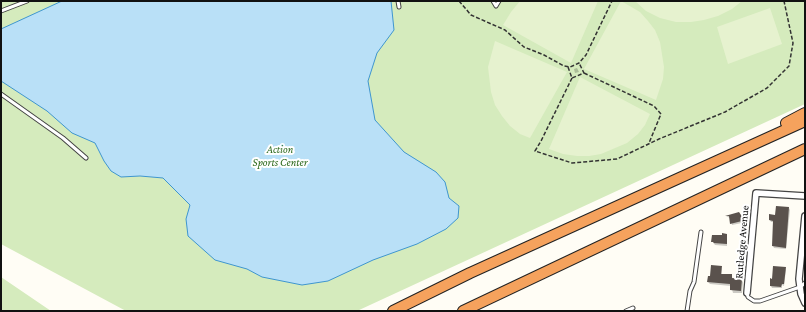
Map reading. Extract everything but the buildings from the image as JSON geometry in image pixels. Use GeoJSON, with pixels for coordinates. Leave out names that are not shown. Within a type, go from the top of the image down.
{"type":"FeatureCollection","features":[{"type":"Feature","properties":{"kind":"highway"},"geometry":{"type":"LineString","coordinates":[[716,161],[805,112]]}},
{"type":"Feature","properties":{"kind":"highway"},"geometry":{"type":"LineString","coordinates":[[393,311],[470,273],[805,121]]}},
{"type":"Feature","properties":{"kind":"highway"},"geometry":{"type":"LineString","coordinates":[[463,311],[805,149]]}},
{"type":"Feature","properties":{"kind":"street","name":"Rutledge Avenue"},"geometry":{"type":"LineString","coordinates":[[747,293],[756,193],[805,196]]}},
{"type":"Feature","properties":{"kind":"street"},"geometry":{"type":"LineString","coordinates":[[805,216],[799,279],[802,285],[805,303]]}},
{"type":"Feature","properties":{"kind":"lane"},"geometry":{"type":"LineString","coordinates":[[1,11],[27,1]]}},
{"type":"Feature","properties":{"kind":"lane"},"geometry":{"type":"LineString","coordinates":[[398,1],[399,7]]}},
{"type":"Feature","properties":{"kind":"lane"},"geometry":{"type":"LineString","coordinates":[[493,1],[496,6],[499,1]]}},
{"type":"Feature","properties":{"kind":"lane"},"geometry":{"type":"LineString","coordinates":[[1,94],[63,138],[86,158]]}},
{"type":"Feature","properties":{"kind":"lane"},"geometry":{"type":"LineString","coordinates":[[687,311],[690,291],[694,282],[701,232]]}},
{"type":"Feature","properties":{"kind":"lane"},"geometry":{"type":"LineString","coordinates":[[747,293],[748,297],[754,301],[760,301],[802,285]]}},
{"type":"Feature","properties":{"kind":"lane"},"geometry":{"type":"LineString","coordinates":[[626,311],[633,308]]}},
{"type":"Feature","properties":{"kind":"path"},"geometry":{"type":"LineString","coordinates":[[459,1],[471,15],[505,30],[524,47],[564,66],[579,63],[586,55],[612,1]]}},
{"type":"Feature","properties":{"kind":"path"},"geometry":{"type":"LineString","coordinates":[[584,73],[572,78],[541,141],[534,151],[572,163],[617,158],[725,112],[767,88],[789,66],[793,43],[784,1]]}},
{"type":"Feature","properties":{"kind":"path"},"geometry":{"type":"LineString","coordinates":[[579,63],[584,73],[654,106],[662,114],[649,144]]}},
{"type":"Feature","properties":{"kind":"path"},"geometry":{"type":"LineString","coordinates":[[568,66],[572,78]]}},
{"type":"Feature","properties":{"kind":"green space","name":"Action Sports Center"},"geometry":{"type":"Polygon","coordinates":[[[1,1],[805,1],[805,104],[357,311],[126,311],[1,244],[1,1]]]}},
{"type":"Feature","properties":{"kind":"green space"},"geometry":{"type":"Polygon","coordinates":[[[520,1],[598,1],[571,63],[503,25],[520,1]]]}},
{"type":"Feature","properties":{"kind":"green space"},"geometry":{"type":"Polygon","coordinates":[[[621,1],[640,12],[655,30],[660,42],[664,67],[663,79],[656,100],[584,69],[621,1]]]}},
{"type":"Feature","properties":{"kind":"green space"},"geometry":{"type":"Polygon","coordinates":[[[635,1],[742,1],[732,9],[718,16],[691,22],[676,22],[660,18],[646,11],[635,1]]]}},
{"type":"Feature","properties":{"kind":"green space"},"geometry":{"type":"Polygon","coordinates":[[[770,8],[782,44],[728,64],[717,27],[770,8]]]}},
{"type":"Feature","properties":{"kind":"green space"},"geometry":{"type":"Polygon","coordinates":[[[495,41],[567,72],[530,138],[520,134],[510,126],[495,105],[491,92],[488,67],[495,41]]]}},
{"type":"Feature","properties":{"kind":"green space"},"geometry":{"type":"Polygon","coordinates":[[[580,77],[650,114],[645,125],[638,134],[627,143],[601,154],[577,156],[563,154],[549,149],[580,77]]]}},
{"type":"Feature","properties":{"kind":"green space"},"geometry":{"type":"Polygon","coordinates":[[[1,277],[51,311],[1,311],[1,277]]]}},
{"type":"Feature","properties":{"kind":"water"},"geometry":{"type":"Polygon","coordinates":[[[62,1],[391,1],[394,30],[377,53],[368,81],[375,120],[404,152],[436,172],[445,182],[449,198],[459,206],[458,218],[446,229],[417,244],[373,260],[328,281],[302,285],[262,277],[247,269],[215,260],[188,236],[186,219],[190,205],[163,178],[140,176],[121,177],[111,171],[95,143],[72,133],[47,111],[1,81],[1,29],[62,1]]]}}]}
